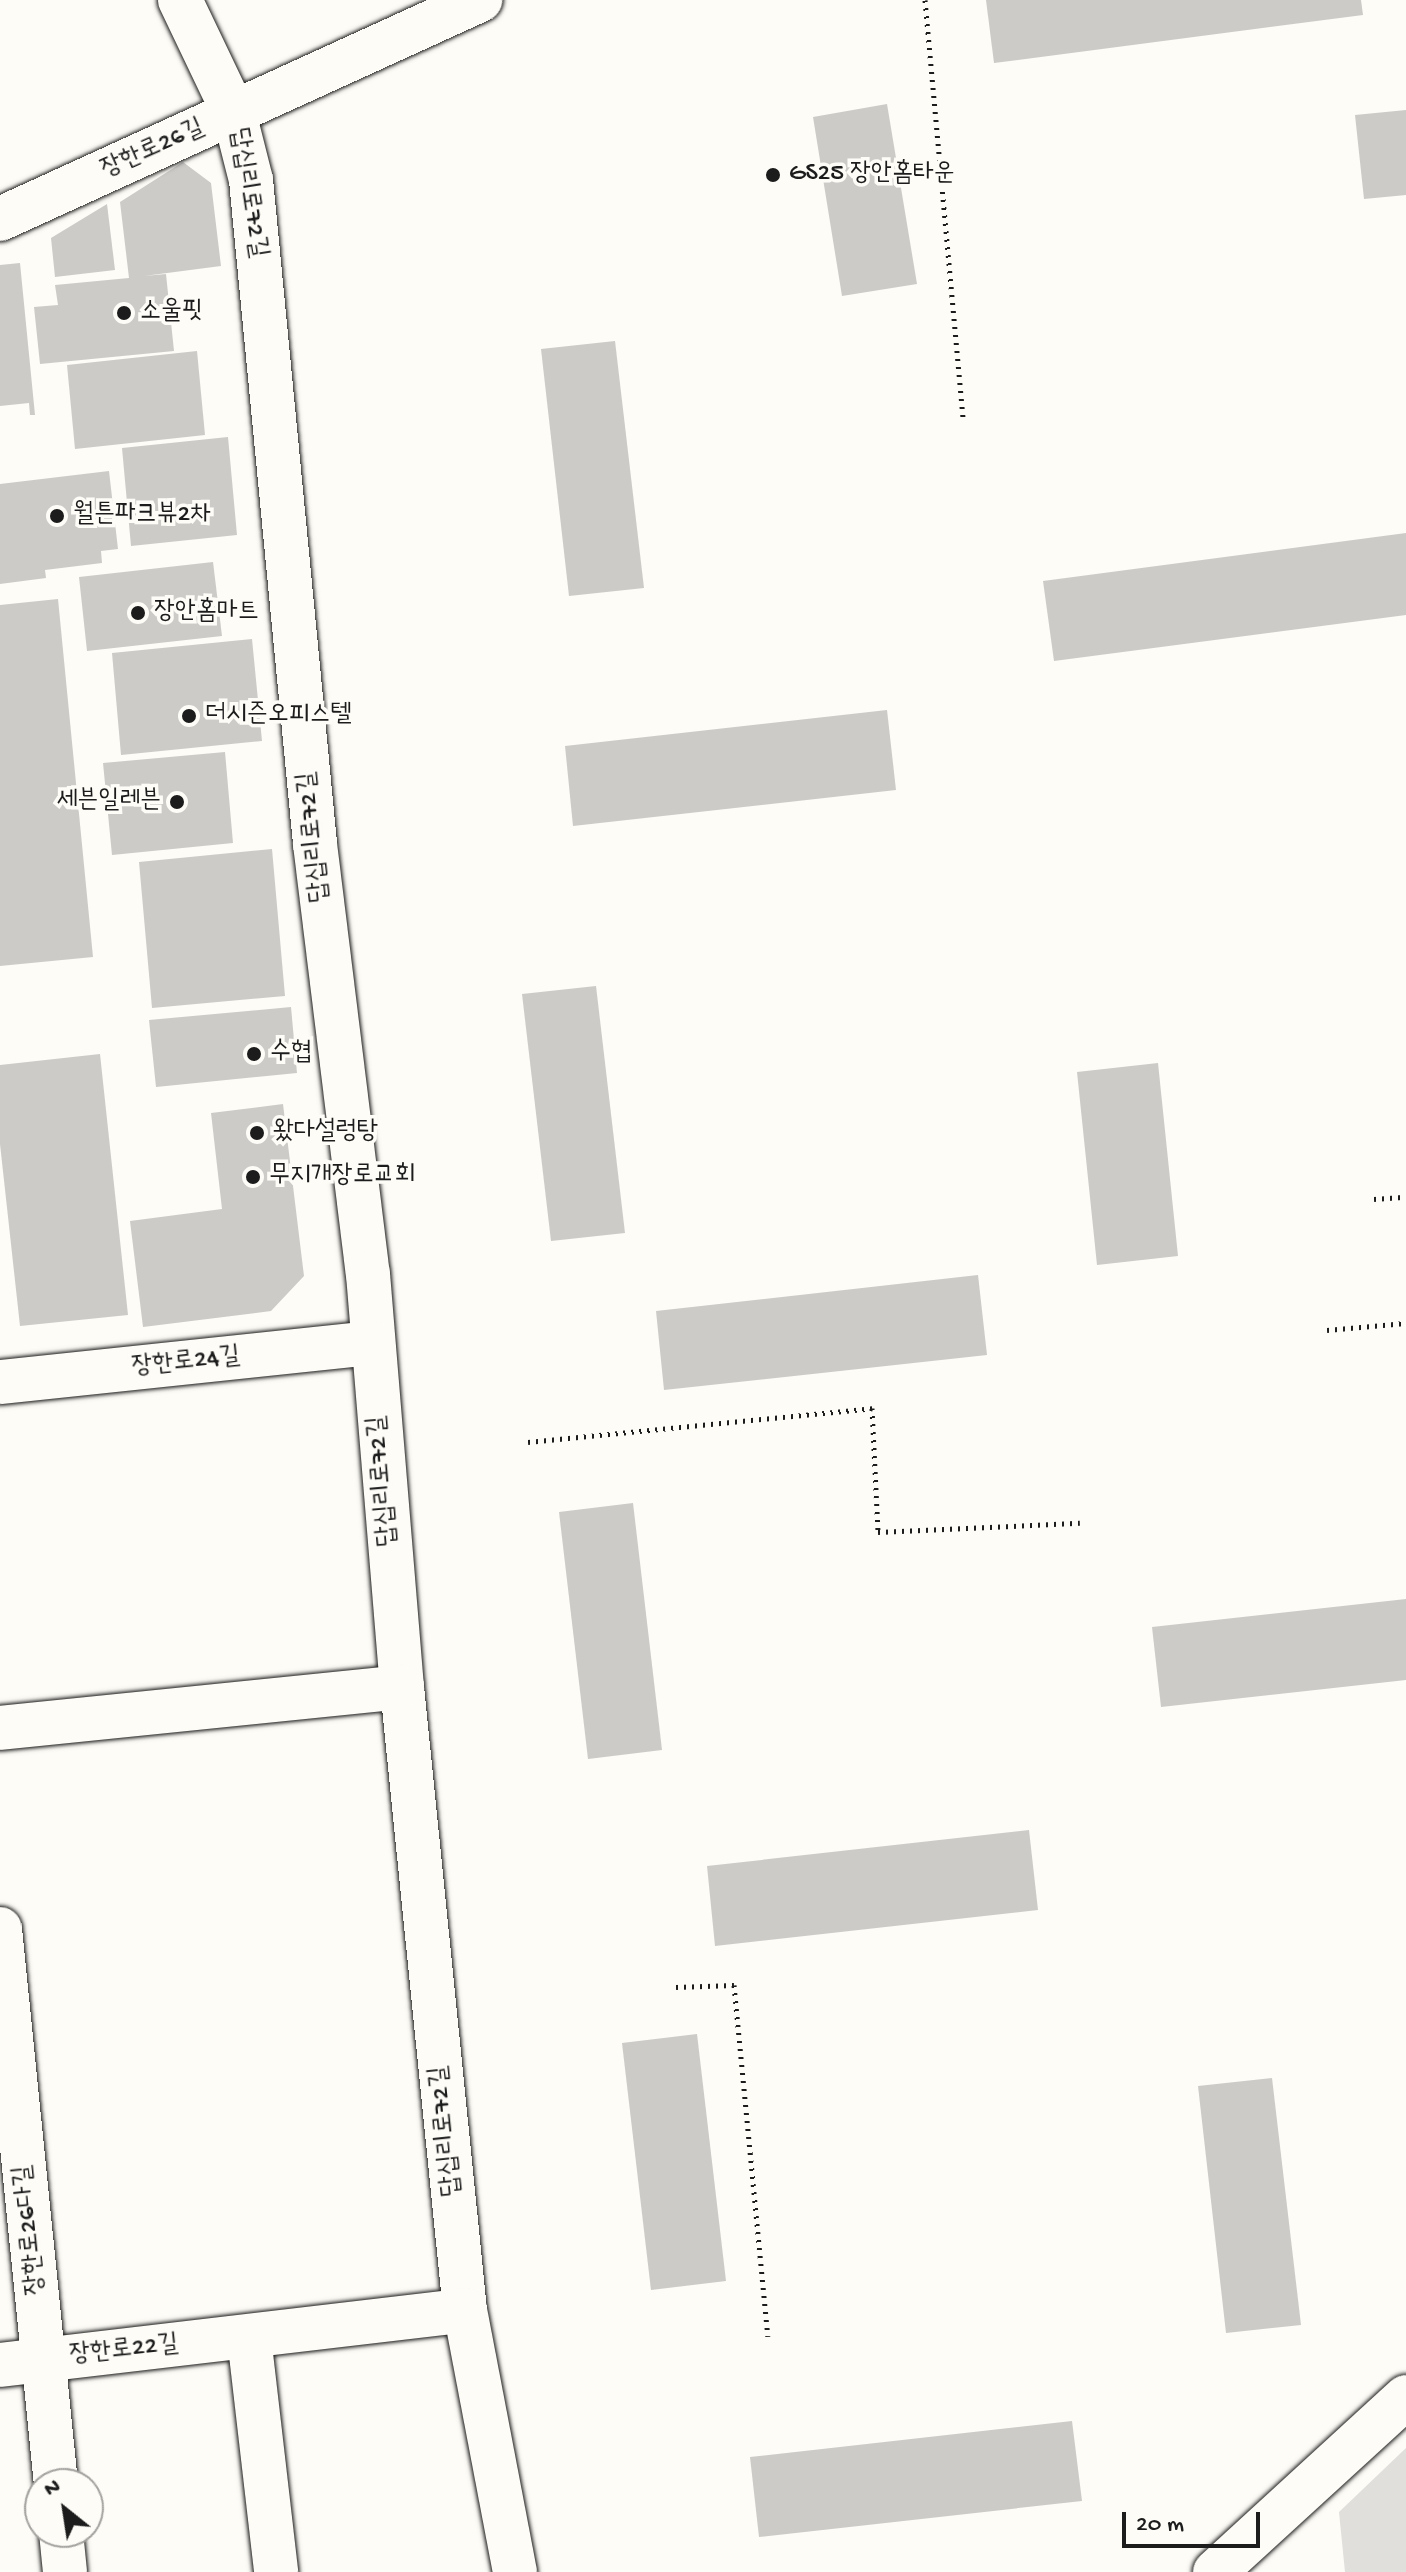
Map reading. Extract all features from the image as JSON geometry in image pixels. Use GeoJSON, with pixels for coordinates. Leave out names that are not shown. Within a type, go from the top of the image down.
{"type":"FeatureCollection","features":[{"type":"Feature","properties":{"kind":"street","name":"답십리로72길"},"geometry":{"type":"LineString","coordinates":[[180,0],[234,113],[251,180],[315,844],[372,1343],[402,1687],[465,2310],[515,2572]]}},
{"type":"Feature","properties":{"kind":"street","name":"장한로26길"},"geometry":{"type":"LineString","coordinates":[[0,219],[480,0]]}},
{"type":"Feature","properties":{"kind":"street","name":"장한로24길"},"geometry":{"type":"LineString","coordinates":[[0,1382],[372,1343]]}},
{"type":"Feature","properties":{"kind":"street"},"geometry":{"type":"LineString","coordinates":[[0,1728],[402,1687]]}},
{"type":"Feature","properties":{"kind":"street","name":"장한로26다길"},"geometry":{"type":"LineString","coordinates":[[0,1929],[54,2468]]}},
{"type":"Feature","properties":{"kind":"street","name":"장한로22길"},"geometry":{"type":"LineString","coordinates":[[0,2365],[465,2310]]}},
{"type":"Feature","properties":{"kind":"street"},"geometry":{"type":"LineString","coordinates":[[249,2337],[276,2572]]}},
{"type":"Feature","properties":{"kind":"street"},"geometry":{"type":"LineString","coordinates":[[1215,2572],[1406,2397]]}},
{"type":"Feature","properties":{"kind":"street"},"geometry":{"type":"LineString","coordinates":[[63,2548],[65,2572]]}},
{"type":"Feature","properties":{"kind":"path"},"geometry":{"type":"LineString","coordinates":[[925,0],[963,418]]}},
{"type":"Feature","properties":{"kind":"path"},"geometry":{"type":"LineString","coordinates":[[1374,1199],[1406,1197]]}},
{"type":"Feature","properties":{"kind":"path"},"geometry":{"type":"LineString","coordinates":[[1327,1330],[1406,1323]]}},
{"type":"Feature","properties":{"kind":"path"},"geometry":{"type":"LineString","coordinates":[[528,1442],[872,1408],[878,1532],[1080,1523]]}},
{"type":"Feature","properties":{"kind":"path"},"geometry":{"type":"LineString","coordinates":[[676,1987],[734,1985],[768,2336]]}},
{"type":"Feature","properties":{"kind":"shaded area"},"geometry":{"type":"Polygon","coordinates":[[[1406,2448],[1406,2572],[1345,2572],[1339,2512],[1406,2448]]]}},
{"type":"Feature","properties":{"kind":"building"},"geometry":{"type":"Polygon","coordinates":[[[986,0],[1361,0],[1363,15],[994,63],[986,0]]]}},
{"type":"Feature","properties":{"kind":"building"},"geometry":{"type":"Polygon","coordinates":[[[887,104],[917,284],[842,296],[813,117],[887,104]]]}},
{"type":"Feature","properties":{"kind":"building"},"geometry":{"type":"Polygon","coordinates":[[[1406,110],[1406,195],[1364,199],[1355,115],[1406,110]]]}},
{"type":"Feature","properties":{"kind":"building"},"geometry":{"type":"Polygon","coordinates":[[[183,162],[211,183],[221,266],[144,276],[166,274],[174,351],[40,364],[34,307],[58,305],[55,285],[129,278],[120,202],[183,162]]]}},
{"type":"Feature","properties":{"kind":"building"},"geometry":{"type":"Polygon","coordinates":[[[107,204],[115,270],[55,277],[51,238],[107,204]]]}},
{"type":"Feature","properties":{"kind":"building"},"geometry":{"type":"Polygon","coordinates":[[[20,263],[35,415],[30,415],[29,403],[0,406],[0,265],[20,263]]]}},
{"type":"Feature","properties":{"kind":"building"},"geometry":{"type":"Polygon","coordinates":[[[615,341],[644,588],[569,596],[541,349],[615,341]]]}},
{"type":"Feature","properties":{"kind":"building"},"geometry":{"type":"Polygon","coordinates":[[[197,351],[205,435],[75,449],[67,365],[197,351]]]}},
{"type":"Feature","properties":{"kind":"building"},"geometry":{"type":"Polygon","coordinates":[[[228,437],[237,535],[131,546],[122,448],[228,437]]]}},
{"type":"Feature","properties":{"kind":"building","name":"월튼파크뷰2차"},"geometry":{"type":"Polygon","coordinates":[[[109,471],[118,549],[101,551],[102,563],[45,570],[46,578],[0,584],[0,484],[109,471]]]}},
{"type":"Feature","properties":{"kind":"building"},"geometry":{"type":"Polygon","coordinates":[[[1406,533],[1406,615],[1054,661],[1043,581],[1406,533]]]}},
{"type":"Feature","properties":{"kind":"building"},"geometry":{"type":"Polygon","coordinates":[[[213,562],[222,636],[87,651],[79,577],[213,562]]]}},
{"type":"Feature","properties":{"kind":"building"},"geometry":{"type":"Polygon","coordinates":[[[58,599],[93,957],[0,966],[0,605],[58,599]]]}},
{"type":"Feature","properties":{"kind":"building","name":"더시즌오피스텔"},"geometry":{"type":"Polygon","coordinates":[[[252,639],[262,741],[121,755],[112,653],[252,639]]]}},
{"type":"Feature","properties":{"kind":"building"},"geometry":{"type":"Polygon","coordinates":[[[887,710],[896,790],[573,826],[565,746],[887,710]]]}},
{"type":"Feature","properties":{"kind":"building"},"geometry":{"type":"Polygon","coordinates":[[[225,752],[233,843],[112,855],[103,763],[225,752]]]}},
{"type":"Feature","properties":{"kind":"building"},"geometry":{"type":"Polygon","coordinates":[[[272,849],[285,996],[152,1008],[139,862],[272,849]]]}},
{"type":"Feature","properties":{"kind":"building"},"geometry":{"type":"Polygon","coordinates":[[[596,986],[625,1233],[551,1241],[522,994],[596,986]]]}},
{"type":"Feature","properties":{"kind":"building"},"geometry":{"type":"Polygon","coordinates":[[[291,1007],[297,1073],[156,1087],[149,1020],[291,1007]]]}},
{"type":"Feature","properties":{"kind":"building"},"geometry":{"type":"Polygon","coordinates":[[[100,1054],[128,1315],[20,1326],[0,1144],[0,1065],[100,1054]]]}},
{"type":"Feature","properties":{"kind":"building"},"geometry":{"type":"Polygon","coordinates":[[[1158,1063],[1178,1256],[1097,1265],[1077,1072],[1158,1063]]]}},
{"type":"Feature","properties":{"kind":"building"},"geometry":{"type":"Polygon","coordinates":[[[283,1104],[304,1276],[271,1311],[143,1327],[130,1221],[222,1209],[211,1113],[283,1104]]]}},
{"type":"Feature","properties":{"kind":"building"},"geometry":{"type":"Polygon","coordinates":[[[978,1275],[987,1355],[664,1390],[656,1311],[978,1275]]]}},
{"type":"Feature","properties":{"kind":"building"},"geometry":{"type":"Polygon","coordinates":[[[633,1503],[662,1750],[588,1759],[559,1512],[633,1503]]]}},
{"type":"Feature","properties":{"kind":"building"},"geometry":{"type":"Polygon","coordinates":[[[1406,1599],[1406,1680],[1161,1707],[1152,1627],[1406,1599]]]}},
{"type":"Feature","properties":{"kind":"building"},"geometry":{"type":"Polygon","coordinates":[[[1029,1830],[1038,1910],[715,1946],[707,1866],[1029,1830]]]}},
{"type":"Feature","properties":{"kind":"building"},"geometry":{"type":"Polygon","coordinates":[[[697,2034],[726,2281],[651,2290],[622,2043],[697,2034]]]}},
{"type":"Feature","properties":{"kind":"building"},"geometry":{"type":"Polygon","coordinates":[[[1272,2078],[1301,2325],[1226,2333],[1198,2086],[1272,2078]]]}},
{"type":"Feature","properties":{"kind":"building"},"geometry":{"type":"Polygon","coordinates":[[[1072,2421],[1082,2501],[759,2537],[750,2457],[1072,2421]]]}},
{"type":"Feature","properties":{"kind":"place","name":"GS25 장안홈타운"},"geometry":{"type":"Point","coordinates":[773,175]}},
{"type":"Feature","properties":{"kind":"place","name":"소울핏"},"geometry":{"type":"Point","coordinates":[124,313]}},
{"type":"Feature","properties":{"kind":"place","name":"월튼파크뷰2차"},"geometry":{"type":"Point","coordinates":[57,516]}},
{"type":"Feature","properties":{"kind":"place","name":"장안홈마트"},"geometry":{"type":"Point","coordinates":[138,613]}},
{"type":"Feature","properties":{"kind":"place","name":"더시즌오피스텔"},"geometry":{"type":"Point","coordinates":[189,716]}},
{"type":"Feature","properties":{"kind":"place","name":"세븐일레븐"},"geometry":{"type":"Point","coordinates":[177,802]}},
{"type":"Feature","properties":{"kind":"place","name":"수협"},"geometry":{"type":"Point","coordinates":[254,1054]}},
{"type":"Feature","properties":{"kind":"place","name":"왔다설렁탕"},"geometry":{"type":"Point","coordinates":[257,1133]}},
{"type":"Feature","properties":{"kind":"place","name":"무지개장로교회"},"geometry":{"type":"Point","coordinates":[253,1177]}}]}
